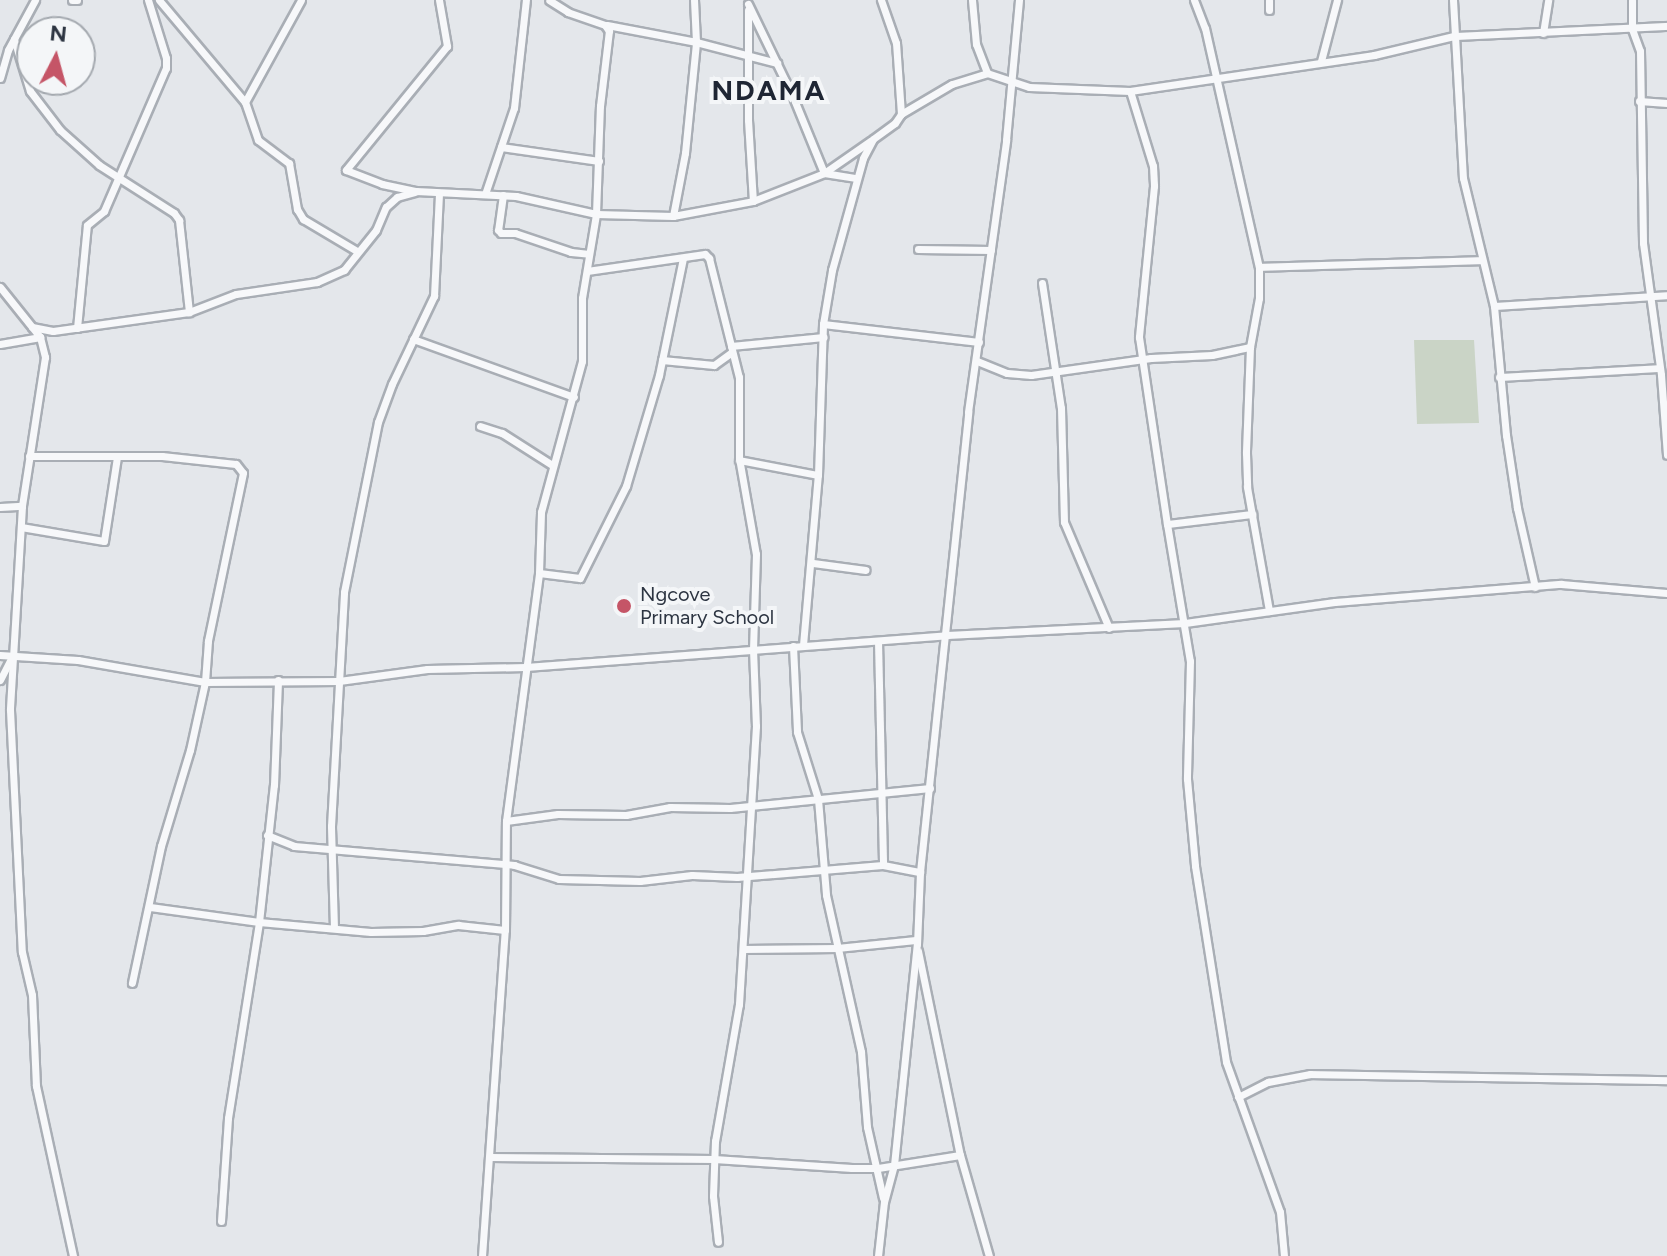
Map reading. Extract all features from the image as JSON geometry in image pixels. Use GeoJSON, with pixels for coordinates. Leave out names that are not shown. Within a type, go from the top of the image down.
{"type":"FeatureCollection","features":[{"type":"Feature","properties":{"kind":"street"},"geometry":{"type":"LineString","coordinates":[[0,78],[14,39],[35,0]]}},
{"type":"Feature","properties":{"kind":"street"},"geometry":{"type":"LineString","coordinates":[[77,328],[87,225],[104,211],[166,68],[166,58],[148,0]]}},
{"type":"Feature","properties":{"kind":"street"},"geometry":{"type":"LineString","coordinates":[[159,0],[245,102],[258,140],[291,168],[294,199],[303,219],[330,238],[357,251]]}},
{"type":"Feature","properties":{"kind":"street"},"geometry":{"type":"LineString","coordinates":[[245,102],[301,0]]}},
{"type":"Feature","properties":{"kind":"street"},"geometry":{"type":"LineString","coordinates":[[439,0],[447,46],[346,170],[416,191],[503,195],[596,214],[673,216],[753,201],[824,173],[895,123],[901,114],[952,84],[987,73],[1029,87],[1130,91],[1374,55],[1454,36],[1667,26]]}},
{"type":"Feature","properties":{"kind":"street"},"geometry":{"type":"LineString","coordinates":[[485,194],[519,81],[526,0]]}},
{"type":"Feature","properties":{"kind":"street"},"geometry":{"type":"LineString","coordinates":[[549,0],[568,12],[605,25],[696,42],[777,63]]}},
{"type":"Feature","properties":{"kind":"street"},"geometry":{"type":"LineString","coordinates":[[673,216],[681,181],[696,42],[694,0]]}},
{"type":"Feature","properties":{"kind":"street"},"geometry":{"type":"LineString","coordinates":[[881,0],[896,43],[901,114]]}},
{"type":"Feature","properties":{"kind":"street"},"geometry":{"type":"LineString","coordinates":[[972,0],[976,44],[987,73]]}},
{"type":"Feature","properties":{"kind":"street"},"geometry":{"type":"LineString","coordinates":[[878,1256],[884,1202],[894,1165],[920,872],[968,412],[991,250],[1019,0]]}},
{"type":"Feature","properties":{"kind":"street"},"geometry":{"type":"LineString","coordinates":[[1194,0],[1217,78],[1259,267],[1259,298],[1250,347],[1246,453],[1252,514],[1269,611]]}},
{"type":"Feature","properties":{"kind":"street"},"geometry":{"type":"LineString","coordinates":[[1269,0],[1269,10]]}},
{"type":"Feature","properties":{"kind":"street"},"geometry":{"type":"LineString","coordinates":[[1321,61],[1337,0]]}},
{"type":"Feature","properties":{"kind":"street"},"geometry":{"type":"LineString","coordinates":[[1453,0],[1463,178],[1494,306],[1499,377],[1517,508],[1535,587]]}},
{"type":"Feature","properties":{"kind":"street"},"geometry":{"type":"LineString","coordinates":[[1543,33],[1548,0]]}},
{"type":"Feature","properties":{"kind":"street"},"geometry":{"type":"LineString","coordinates":[[1632,0],[1632,29],[1640,51],[1640,202],[1648,295],[1662,372],[1667,454]]}},
{"type":"Feature","properties":{"kind":"street"},"geometry":{"type":"LineString","coordinates":[[748,2],[753,201]]}},
{"type":"Feature","properties":{"kind":"street"},"geometry":{"type":"LineString","coordinates":[[748,2],[824,173]]}},
{"type":"Feature","properties":{"kind":"street"},"geometry":{"type":"LineString","coordinates":[[482,1256],[505,930],[506,821],[539,573],[541,512],[582,361],[582,298],[596,214],[600,106],[609,31],[605,25]]}},
{"type":"Feature","properties":{"kind":"street"},"geometry":{"type":"LineString","coordinates":[[14,39],[34,97],[60,130],[119,180],[168,209],[179,220],[189,312]]}},
{"type":"Feature","properties":{"kind":"street"},"geometry":{"type":"LineString","coordinates":[[1130,91],[1148,144],[1154,186],[1140,315],[1142,361],[1185,623],[1191,681],[1187,779],[1195,866],[1226,1062],[1280,1212],[1284,1256]]}},
{"type":"Feature","properties":{"kind":"street"},"geometry":{"type":"LineString","coordinates":[[1639,101],[1667,103]]}},
{"type":"Feature","properties":{"kind":"street"},"geometry":{"type":"LineString","coordinates":[[803,645],[813,563],[823,324],[839,236],[855,178],[873,139]]}},
{"type":"Feature","properties":{"kind":"street"},"geometry":{"type":"LineString","coordinates":[[501,147],[599,161]]}},
{"type":"Feature","properties":{"kind":"street"},"geometry":{"type":"LineString","coordinates":[[824,173],[855,178]]}},
{"type":"Feature","properties":{"kind":"street"},"geometry":{"type":"LineString","coordinates":[[32,327],[53,331],[189,312],[236,294],[317,282],[344,270],[397,197],[416,191]]}},
{"type":"Feature","properties":{"kind":"street"},"geometry":{"type":"LineString","coordinates":[[334,928],[331,850],[344,592],[370,455],[392,384],[434,296],[439,193]]}},
{"type":"Feature","properties":{"kind":"street"},"geometry":{"type":"LineString","coordinates":[[503,195],[498,230],[501,233],[515,233],[571,252],[589,254]]}},
{"type":"Feature","properties":{"kind":"street"},"geometry":{"type":"LineString","coordinates":[[918,249],[991,250]]}},
{"type":"Feature","properties":{"kind":"street"},"geometry":{"type":"LineString","coordinates":[[587,271],[683,258],[698,252],[709,258],[739,377],[739,460],[756,554],[753,649],[756,726],[739,1004],[714,1159],[713,1196],[718,1242]]}},
{"type":"Feature","properties":{"kind":"street"},"geometry":{"type":"LineString","coordinates":[[539,573],[582,575],[626,486],[662,360],[683,258]]}},
{"type":"Feature","properties":{"kind":"street"},"geometry":{"type":"LineString","coordinates":[[1259,267],[1482,260]]}},
{"type":"Feature","properties":{"kind":"street"},"geometry":{"type":"LineString","coordinates":[[1042,283],[1061,408],[1064,522],[1109,628]]}},
{"type":"Feature","properties":{"kind":"street"},"geometry":{"type":"LineString","coordinates":[[0,287],[40,337],[45,357],[45,377],[22,506],[10,710],[22,952],[32,995],[39,1109],[73,1256]]}},
{"type":"Feature","properties":{"kind":"street"},"geometry":{"type":"LineString","coordinates":[[1494,306],[1667,295]]}},
{"type":"Feature","properties":{"kind":"street"},"geometry":{"type":"LineString","coordinates":[[823,324],[979,342]]}},
{"type":"Feature","properties":{"kind":"street"},"geometry":{"type":"LineString","coordinates":[[0,344],[40,337]]}},
{"type":"Feature","properties":{"kind":"street"},"geometry":{"type":"LineString","coordinates":[[662,360],[714,365],[732,349],[824,337]]}},
{"type":"Feature","properties":{"kind":"street"},"geometry":{"type":"LineString","coordinates":[[413,339],[574,397]]}},
{"type":"Feature","properties":{"kind":"street"},"geometry":{"type":"LineString","coordinates":[[977,361],[1014,374],[1055,372],[1250,347]]}},
{"type":"Feature","properties":{"kind":"street"},"geometry":{"type":"LineString","coordinates":[[1499,377],[1662,372]]}},
{"type":"Feature","properties":{"kind":"street"},"geometry":{"type":"LineString","coordinates":[[480,426],[502,433],[552,465]]}},
{"type":"Feature","properties":{"kind":"street"},"geometry":{"type":"LineString","coordinates":[[29,456],[175,457],[232,463],[242,468],[208,641],[205,682],[190,750],[161,846],[132,983]]}},
{"type":"Feature","properties":{"kind":"street"},"geometry":{"type":"LineString","coordinates":[[21,527],[104,541],[117,457]]}},
{"type":"Feature","properties":{"kind":"street"},"geometry":{"type":"LineString","coordinates":[[739,460],[818,475]]}},
{"type":"Feature","properties":{"kind":"street"},"geometry":{"type":"LineString","coordinates":[[0,507],[22,506]]}},
{"type":"Feature","properties":{"kind":"street"},"geometry":{"type":"LineString","coordinates":[[1167,524],[1252,514]]}},
{"type":"Feature","properties":{"kind":"street"},"geometry":{"type":"LineString","coordinates":[[813,563],[866,570]]}},
{"type":"Feature","properties":{"kind":"street"},"geometry":{"type":"LineString","coordinates":[[0,655],[78,660],[205,682],[339,681],[427,669],[526,667],[947,635],[1185,623],[1362,599],[1561,584],[1667,593]]}},
{"type":"Feature","properties":{"kind":"street"},"geometry":{"type":"LineString","coordinates":[[878,641],[883,865]]}},
{"type":"Feature","properties":{"kind":"street"},"geometry":{"type":"LineString","coordinates":[[793,646],[797,732],[818,799],[824,870],[837,948],[861,1052],[867,1127],[884,1202]]}},
{"type":"Feature","properties":{"kind":"street"},"geometry":{"type":"LineString","coordinates":[[0,680],[13,656]]}},
{"type":"Feature","properties":{"kind":"street"},"geometry":{"type":"LineString","coordinates":[[221,1221],[228,1118],[259,922],[278,748],[278,680]]}},
{"type":"Feature","properties":{"kind":"street"},"geometry":{"type":"LineString","coordinates":[[506,821],[558,814],[626,815],[670,807],[730,808],[752,803],[930,788]]}},
{"type":"Feature","properties":{"kind":"street"},"geometry":{"type":"LineString","coordinates":[[267,835],[294,846],[506,865],[568,879],[640,881],[883,865],[920,872]]}},
{"type":"Feature","properties":{"kind":"street"},"geometry":{"type":"LineString","coordinates":[[150,907],[259,922],[334,928],[423,931],[470,925],[505,930]]}},
{"type":"Feature","properties":{"kind":"street"},"geometry":{"type":"LineString","coordinates":[[743,949],[837,948],[916,942]]}},
{"type":"Feature","properties":{"kind":"street"},"geometry":{"type":"LineString","coordinates":[[916,942],[960,1155],[989,1256]]}},
{"type":"Feature","properties":{"kind":"street"},"geometry":{"type":"LineString","coordinates":[[1238,1097],[1268,1082],[1310,1074],[1667,1080]]}},
{"type":"Feature","properties":{"kind":"street"},"geometry":{"type":"LineString","coordinates":[[490,1157],[714,1159],[878,1168],[960,1155]]}},
{"type":"Feature","properties":{"kind":"green space"},"geometry":{"type":"Polygon","coordinates":[[[1414,340],[1474,340],[1479,423],[1417,424],[1414,340]]]}},
{"type":"Feature","properties":{"kind":"place","name":"Ngcove Primary School"},"geometry":{"type":"Point","coordinates":[624,606]}},
{"type":"Feature","properties":{"kind":"district","name":"NDAMA"},"geometry":{"type":"Point","coordinates":[769,90]}}]}
